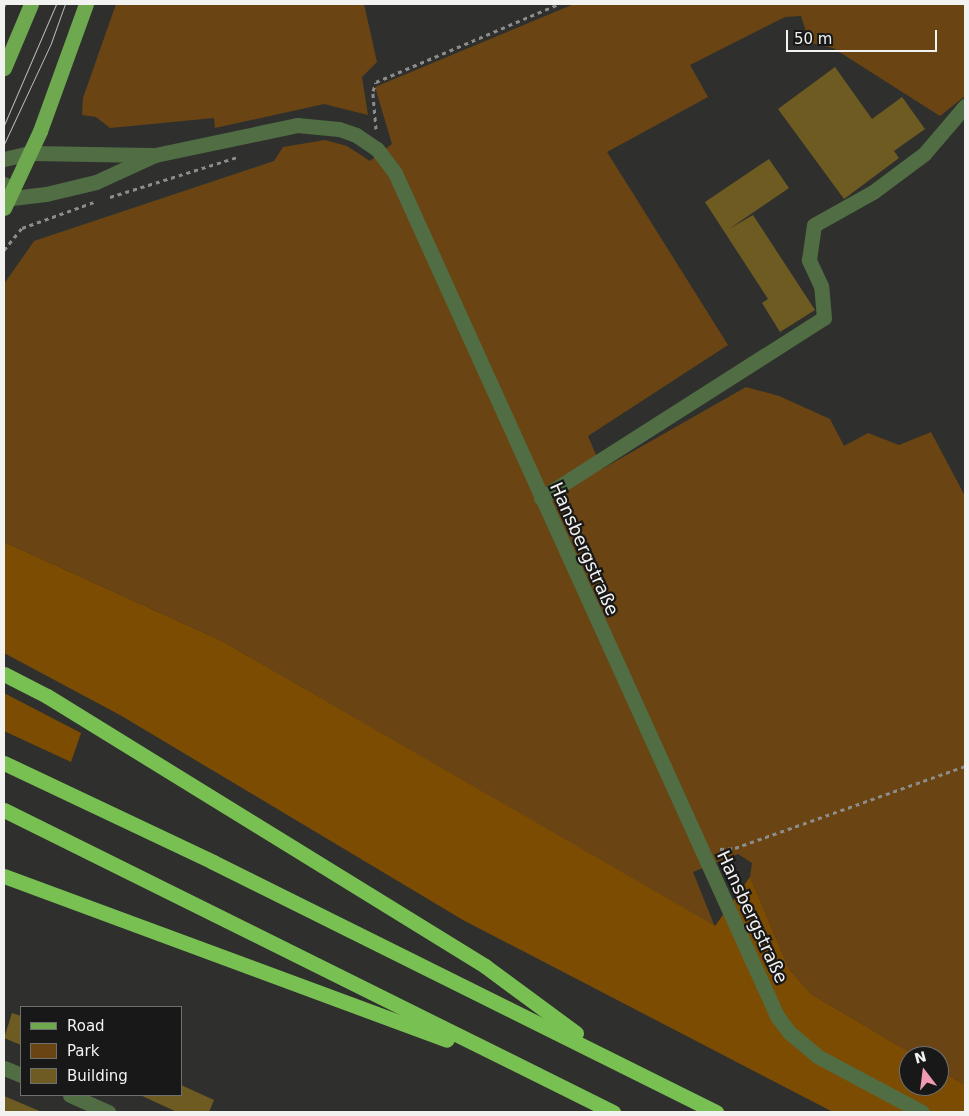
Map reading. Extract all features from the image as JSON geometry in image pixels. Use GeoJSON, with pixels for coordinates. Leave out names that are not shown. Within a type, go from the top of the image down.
{"type":"FeatureCollection","features":[{"type":"Feature","properties":{"kind":"highway"},"geometry":{"type":"LineString","coordinates":[[4,674],[47,696],[485,966],[607,1056]]}},
{"type":"Feature","properties":{"kind":"highway"},"geometry":{"type":"LineString","coordinates":[[4,763],[213,862],[607,1056],[716,1112]]}},
{"type":"Feature","properties":{"kind":"highway"},"geometry":{"type":"LineString","coordinates":[[4,810],[613,1112]]}},
{"type":"Feature","properties":{"kind":"highway"},"geometry":{"type":"LineString","coordinates":[[4,876],[517,1065]]}},
{"type":"Feature","properties":{"kind":"main road"},"geometry":{"type":"LineString","coordinates":[[4,68],[31,4]]}},
{"type":"Feature","properties":{"kind":"main road"},"geometry":{"type":"LineString","coordinates":[[6,202],[30,153],[86,4]]}},
{"type":"Feature","properties":{"kind":"street"},"geometry":{"type":"LineString","coordinates":[[541,498],[824,318],[821,286],[809,260],[814,225],[873,192],[924,154],[965,106]]}},
{"type":"Feature","properties":{"kind":"street","name":"Hansbergstraße"},"geometry":{"type":"LineString","coordinates":[[6,202],[96,182],[155,155],[297,125],[339,129],[378,149],[395,173],[700,850],[777,1016],[790,1033],[817,1056],[922,1112]]}},
{"type":"Feature","properties":{"kind":"street","name":"Hansbergstraße"},"geometry":{"type":"LineString","coordinates":[[4,159],[30,153],[155,155]]}},
{"type":"Feature","properties":{"kind":"street"},"geometry":{"type":"LineString","coordinates":[[4,184],[6,202]]}},
{"type":"Feature","properties":{"kind":"street"},"geometry":{"type":"LineString","coordinates":[[4,1068],[20,1075]]}},
{"type":"Feature","properties":{"kind":"street"},"geometry":{"type":"LineString","coordinates":[[72,1096],[108,1112]]}},
{"type":"Feature","properties":{"kind":"path"},"geometry":{"type":"LineString","coordinates":[[378,149],[373,91],[376,82],[559,4]]}},
{"type":"Feature","properties":{"kind":"path"},"geometry":{"type":"LineString","coordinates":[[107,198],[246,155]]}},
{"type":"Feature","properties":{"kind":"path"},"geometry":{"type":"LineString","coordinates":[[4,250],[22,228],[98,201]]}},
{"type":"Feature","properties":{"kind":"path"},"geometry":{"type":"LineString","coordinates":[[700,850],[735,848],[965,766]]}},
{"type":"Feature","properties":{"kind":"green space"},"geometry":{"type":"Polygon","coordinates":[[[116,4],[364,4],[377,62],[362,77],[368,115],[324,104],[215,128],[214,118],[110,128],[96,117],[82,115],[83,98],[116,4]]]}},
{"type":"Feature","properties":{"kind":"green space"},"geometry":{"type":"Polygon","coordinates":[[[574,4],[965,4],[965,96],[940,116],[833,48],[810,43],[801,16],[785,17],[690,65],[708,97],[607,152],[728,345],[588,436],[602,469],[746,387],[779,396],[830,419],[844,446],[868,433],[899,445],[931,432],[965,496],[965,1085],[949,1076],[949,1046],[899,1046],[811,994],[789,969],[750,877],[752,863],[738,854],[693,872],[715,927],[222,641],[4,542],[4,284],[34,241],[274,161],[283,147],[325,140],[347,146],[370,161],[392,144],[375,87],[574,4]]]}},
{"type":"Feature","properties":{"kind":"shaded area"},"geometry":{"type":"Polygon","coordinates":[[[4,542],[222,641],[715,926],[750,877],[789,969],[811,994],[899,1046],[899,1096],[949,1096],[949,1076],[965,1085],[965,1112],[833,1112],[463,920],[120,715],[4,653],[4,542]]]}},
{"type":"Feature","properties":{"kind":"shaded area"},"geometry":{"type":"Polygon","coordinates":[[[4,693],[81,733],[71,762],[4,731],[4,693]]]}},
{"type":"Feature","properties":{"kind":"building"},"geometry":{"type":"Polygon","coordinates":[[[835,67],[872,119],[902,97],[925,129],[894,151],[899,158],[844,199],[778,109],[835,67]]]}},
{"type":"Feature","properties":{"kind":"building"},"geometry":{"type":"Polygon","coordinates":[[[769,159],[789,188],[729,229],[753,215],[815,310],[780,332],[762,303],[768,299],[705,202],[769,159]]]}},
{"type":"Feature","properties":{"kind":"building"},"geometry":{"type":"Polygon","coordinates":[[[12,1013],[20,1016],[20,1045],[4,1038],[12,1013]]]}},
{"type":"Feature","properties":{"kind":"building"},"geometry":{"type":"Polygon","coordinates":[[[182,1085],[214,1100],[209,1112],[177,1112],[142,1096],[182,1096],[182,1085]]]}},
{"type":"Feature","properties":{"kind":"building"},"geometry":{"type":"Polygon","coordinates":[[[4,1096],[42,1112],[4,1112],[4,1096]]]}},
{"type":"Feature","properties":{"kind":"tram line"},"geometry":{"type":"LineString","coordinates":[[4,125],[56,4]]}},
{"type":"Feature","properties":{"kind":"tram line"},"geometry":{"type":"LineString","coordinates":[[4,144],[51,43],[65,4]]}}]}
